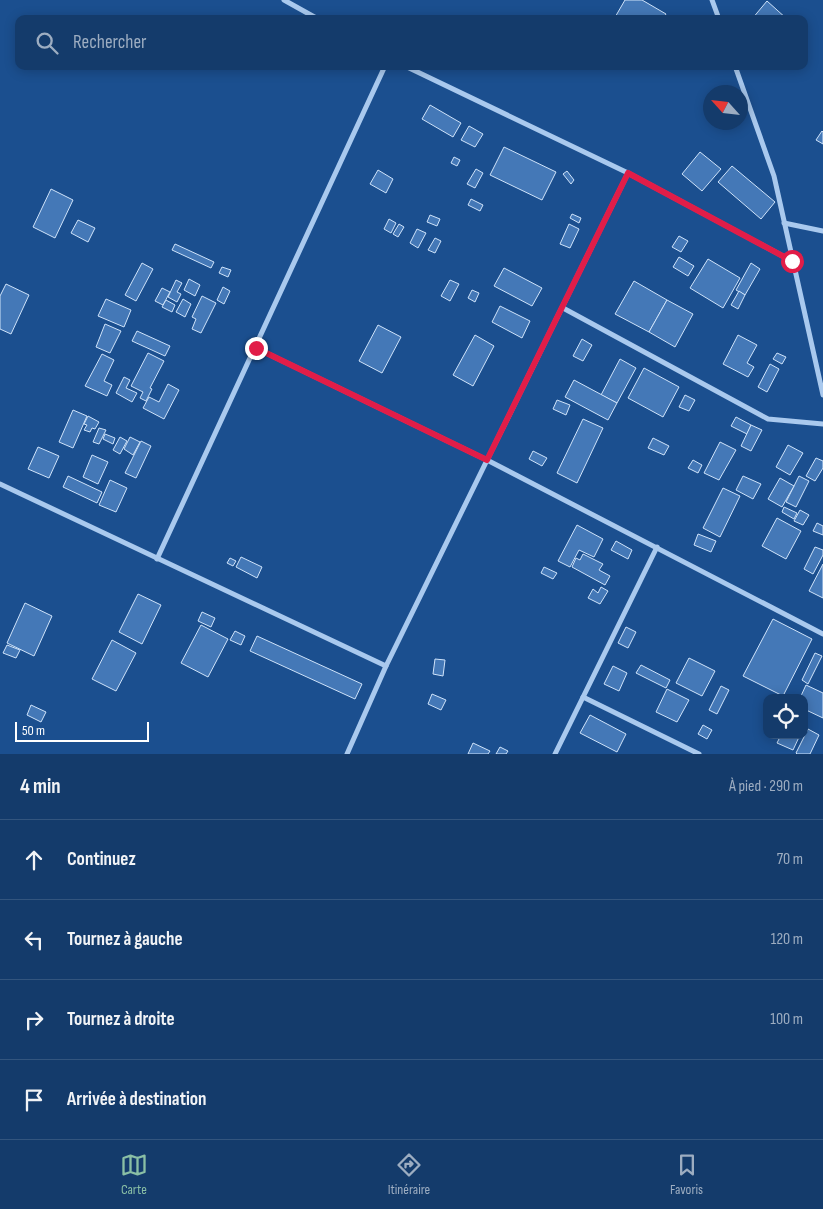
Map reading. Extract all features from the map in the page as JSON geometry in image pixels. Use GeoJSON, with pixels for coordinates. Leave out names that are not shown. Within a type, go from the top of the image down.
{"type":"FeatureCollection","features":[{"type":"Feature","properties":{"kind":"street"},"geometry":{"type":"LineString","coordinates":[[284,0],[311,15]]}},
{"type":"Feature","properties":{"kind":"street"},"geometry":{"type":"LineString","coordinates":[[712,0],[718,15]]}},
{"type":"Feature","properties":{"kind":"street"},"geometry":{"type":"LineString","coordinates":[[156,559],[256,348],[383,70]]}},
{"type":"Feature","properties":{"kind":"street"},"geometry":{"type":"LineString","coordinates":[[413,70],[628,173],[792,261]]}},
{"type":"Feature","properties":{"kind":"street"},"geometry":{"type":"LineString","coordinates":[[737,70],[774,176],[823,395]]}},
{"type":"Feature","properties":{"kind":"street"},"geometry":{"type":"LineString","coordinates":[[347,754],[386,666],[628,173]]}},
{"type":"Feature","properties":{"kind":"street"},"geometry":{"type":"LineString","coordinates":[[784,223],[823,231]]}},
{"type":"Feature","properties":{"kind":"street"},"geometry":{"type":"LineString","coordinates":[[563,308],[768,419],[823,424]]}},
{"type":"Feature","properties":{"kind":"street"},"geometry":{"type":"LineString","coordinates":[[256,348],[487,460],[823,634]]}},
{"type":"Feature","properties":{"kind":"street"},"geometry":{"type":"LineString","coordinates":[[0,484],[386,666]]}},
{"type":"Feature","properties":{"kind":"street"},"geometry":{"type":"LineString","coordinates":[[555,754],[657,547]]}},
{"type":"Feature","properties":{"kind":"street"},"geometry":{"type":"LineString","coordinates":[[583,697],[698,754]]}},
{"type":"Feature","properties":{"kind":"building"},"geometry":{"type":"Polygon","coordinates":[[[625,0],[642,0],[666,14],[665,15],[616,15],[625,0]]]}},
{"type":"Feature","properties":{"kind":"building"},"geometry":{"type":"Polygon","coordinates":[[[767,1],[783,15],[755,15],[767,1]]]}},
{"type":"Feature","properties":{"kind":"building"},"geometry":{"type":"Polygon","coordinates":[[[430,105],[461,123],[453,137],[422,119],[430,105]]]}},
{"type":"Feature","properties":{"kind":"building"},"geometry":{"type":"Polygon","coordinates":[[[469,126],[483,134],[475,147],[461,140],[469,126]]]}},
{"type":"Feature","properties":{"kind":"building"},"geometry":{"type":"Polygon","coordinates":[[[823,132],[823,144],[816,140],[823,132]]]}},
{"type":"Feature","properties":{"kind":"building"},"geometry":{"type":"Polygon","coordinates":[[[504,147],[556,172],[542,200],[490,175],[504,147]]]}},
{"type":"Feature","properties":{"kind":"building"},"geometry":{"type":"Polygon","coordinates":[[[700,152],[721,169],[702,191],[682,174],[700,152]]]}},
{"type":"Feature","properties":{"kind":"building"},"geometry":{"type":"Polygon","coordinates":[[[454,157],[460,160],[457,166],[451,163],[454,157]]]}},
{"type":"Feature","properties":{"kind":"building"},"geometry":{"type":"Polygon","coordinates":[[[732,166],[775,202],[761,219],[718,182],[732,166]]]}},
{"type":"Feature","properties":{"kind":"building"},"geometry":{"type":"Polygon","coordinates":[[[476,169],[483,173],[475,188],[467,184],[476,169]]]}},
{"type":"Feature","properties":{"kind":"building"},"geometry":{"type":"Polygon","coordinates":[[[378,170],[393,179],[386,193],[370,184],[378,170]]]}},
{"type":"Feature","properties":{"kind":"building"},"geometry":{"type":"Polygon","coordinates":[[[567,171],[574,180],[571,184],[563,174],[567,171]]]}},
{"type":"Feature","properties":{"kind":"building"},"geometry":{"type":"Polygon","coordinates":[[[51,189],[73,200],[55,238],[33,227],[51,189]]]}},
{"type":"Feature","properties":{"kind":"building"},"geometry":{"type":"Polygon","coordinates":[[[471,199],[483,205],[480,211],[468,205],[471,199]]]}},
{"type":"Feature","properties":{"kind":"building"},"geometry":{"type":"Polygon","coordinates":[[[572,214],[581,218],[579,223],[570,218],[572,214]]]}},
{"type":"Feature","properties":{"kind":"building"},"geometry":{"type":"Polygon","coordinates":[[[430,215],[440,219],[437,226],[427,222],[430,215]]]}},
{"type":"Feature","properties":{"kind":"building"},"geometry":{"type":"Polygon","coordinates":[[[389,219],[396,223],[391,233],[384,229],[389,219]]]}},
{"type":"Feature","properties":{"kind":"building"},"geometry":{"type":"Polygon","coordinates":[[[78,220],[95,228],[88,242],[71,233],[78,220]]]}},
{"type":"Feature","properties":{"kind":"building"},"geometry":{"type":"Polygon","coordinates":[[[399,224],[404,227],[398,237],[393,234],[399,224]]]}},
{"type":"Feature","properties":{"kind":"building"},"geometry":{"type":"Polygon","coordinates":[[[569,224],[579,229],[570,248],[560,244],[569,224]]]}},
{"type":"Feature","properties":{"kind":"building"},"geometry":{"type":"Polygon","coordinates":[[[417,229],[426,233],[418,248],[410,243],[417,229]]]}},
{"type":"Feature","properties":{"kind":"building"},"geometry":{"type":"Polygon","coordinates":[[[679,236],[688,241],[681,252],[672,247],[679,236]]]}},
{"type":"Feature","properties":{"kind":"building"},"geometry":{"type":"Polygon","coordinates":[[[435,238],[441,241],[435,253],[428,250],[435,238]]]}},
{"type":"Feature","properties":{"kind":"building"},"geometry":{"type":"Polygon","coordinates":[[[175,244],[214,262],[211,268],[172,250],[175,244]]]}},
{"type":"Feature","properties":{"kind":"building"},"geometry":{"type":"Polygon","coordinates":[[[679,257],[694,266],[688,276],[673,267],[679,257]]]}},
{"type":"Feature","properties":{"kind":"building"},"geometry":{"type":"Polygon","coordinates":[[[708,259],[740,278],[723,308],[690,288],[708,259]]]}},
{"type":"Feature","properties":{"kind":"building"},"geometry":{"type":"Polygon","coordinates":[[[142,263],[153,269],[136,301],[125,295],[142,263]]]}},
{"type":"Feature","properties":{"kind":"building"},"geometry":{"type":"Polygon","coordinates":[[[751,263],[760,269],[745,295],[736,290],[751,263]]]}},
{"type":"Feature","properties":{"kind":"building"},"geometry":{"type":"Polygon","coordinates":[[[222,267],[231,270],[228,277],[219,273],[222,267]]]}},
{"type":"Feature","properties":{"kind":"building"},"geometry":{"type":"Polygon","coordinates":[[[504,268],[542,288],[532,306],[494,286],[504,268]]]}},
{"type":"Feature","properties":{"kind":"building"},"geometry":{"type":"Polygon","coordinates":[[[189,279],[200,285],[195,296],[184,290],[189,279]]]}},
{"type":"Feature","properties":{"kind":"building"},"geometry":{"type":"Polygon","coordinates":[[[176,280],[182,283],[177,292],[181,294],[177,302],[168,297],[176,280]]]}},
{"type":"Feature","properties":{"kind":"building"},"geometry":{"type":"Polygon","coordinates":[[[450,280],[459,284],[450,301],[441,296],[450,280]]]}},
{"type":"Feature","properties":{"kind":"building"},"geometry":{"type":"Polygon","coordinates":[[[634,281],[667,300],[649,332],[615,314],[634,281]]]}},
{"type":"Feature","properties":{"kind":"building"},"geometry":{"type":"Polygon","coordinates":[[[6,284],[29,295],[11,334],[0,329],[0,296],[6,284]]]}},
{"type":"Feature","properties":{"kind":"building"},"geometry":{"type":"Polygon","coordinates":[[[223,287],[230,291],[224,304],[217,300],[223,287]]]}},
{"type":"Feature","properties":{"kind":"building"},"geometry":{"type":"Polygon","coordinates":[[[162,288],[170,292],[163,305],[155,301],[162,288]]]}},
{"type":"Feature","properties":{"kind":"building"},"geometry":{"type":"Polygon","coordinates":[[[472,290],[479,293],[475,302],[468,298],[472,290]]]}},
{"type":"Feature","properties":{"kind":"building"},"geometry":{"type":"Polygon","coordinates":[[[739,291],[745,295],[738,309],[731,305],[739,291]]]}},
{"type":"Feature","properties":{"kind":"building"},"geometry":{"type":"Polygon","coordinates":[[[202,296],[216,303],[201,333],[192,329],[196,319],[192,317],[202,296]]]}},
{"type":"Feature","properties":{"kind":"building"},"geometry":{"type":"Polygon","coordinates":[[[106,299],[131,310],[124,327],[98,316],[106,299]]]}},
{"type":"Feature","properties":{"kind":"building"},"geometry":{"type":"Polygon","coordinates":[[[183,299],[191,304],[185,317],[176,312],[183,299]]]}},
{"type":"Feature","properties":{"kind":"building"},"geometry":{"type":"Polygon","coordinates":[[[166,300],[175,305],[172,312],[162,307],[166,300]]]}},
{"type":"Feature","properties":{"kind":"building"},"geometry":{"type":"Polygon","coordinates":[[[667,300],[693,314],[675,347],[649,332],[667,300]]]}},
{"type":"Feature","properties":{"kind":"building"},"geometry":{"type":"Polygon","coordinates":[[[500,306],[530,321],[522,338],[492,322],[500,306]]]}},
{"type":"Feature","properties":{"kind":"building"},"geometry":{"type":"Polygon","coordinates":[[[105,324],[121,331],[110,353],[96,347],[105,324]]]}},
{"type":"Feature","properties":{"kind":"building"},"geometry":{"type":"Polygon","coordinates":[[[378,325],[401,337],[382,373],[359,361],[378,325]]]}},
{"type":"Feature","properties":{"kind":"building"},"geometry":{"type":"Polygon","coordinates":[[[137,331],[170,346],[165,356],[132,341],[137,331]]]}},
{"type":"Feature","properties":{"kind":"building"},"geometry":{"type":"Polygon","coordinates":[[[475,335],[494,346],[473,386],[453,375],[475,335]]]}},
{"type":"Feature","properties":{"kind":"building"},"geometry":{"type":"Polygon","coordinates":[[[738,335],[757,345],[747,363],[754,367],[748,377],[723,364],[738,335]]]}},
{"type":"Feature","properties":{"kind":"building"},"geometry":{"type":"Polygon","coordinates":[[[582,339],[592,345],[583,361],[573,356],[582,339]]]}},
{"type":"Feature","properties":{"kind":"building"},"geometry":{"type":"Polygon","coordinates":[[[148,353],[164,361],[150,388],[152,389],[146,401],[140,398],[143,392],[131,386],[148,353]]]}},
{"type":"Feature","properties":{"kind":"building"},"geometry":{"type":"Polygon","coordinates":[[[777,353],[786,357],[782,364],[773,359],[777,353]]]}},
{"type":"Feature","properties":{"kind":"building"},"geometry":{"type":"Polygon","coordinates":[[[102,354],[114,360],[104,381],[112,385],[107,396],[85,386],[102,354]]]}},
{"type":"Feature","properties":{"kind":"building"},"geometry":{"type":"Polygon","coordinates":[[[620,359],[636,368],[617,403],[601,395],[620,359]]]}},
{"type":"Feature","properties":{"kind":"building"},"geometry":{"type":"Polygon","coordinates":[[[770,364],[779,369],[767,392],[758,387],[770,364]]]}},
{"type":"Feature","properties":{"kind":"building"},"geometry":{"type":"Polygon","coordinates":[[[644,368],[679,387],[663,417],[628,398],[644,368]]]}},
{"type":"Feature","properties":{"kind":"building"},"geometry":{"type":"Polygon","coordinates":[[[124,377],[130,380],[126,388],[137,393],[132,402],[116,393],[124,377]]]}},
{"type":"Feature","properties":{"kind":"building"},"geometry":{"type":"Polygon","coordinates":[[[574,380],[617,403],[608,420],[565,397],[574,380]]]}},
{"type":"Feature","properties":{"kind":"building"},"geometry":{"type":"Polygon","coordinates":[[[168,384],[179,390],[164,419],[143,408],[149,397],[159,402],[168,384]]]}},
{"type":"Feature","properties":{"kind":"building"},"geometry":{"type":"Polygon","coordinates":[[[685,395],[695,400],[689,411],[679,407],[685,395]]]}},
{"type":"Feature","properties":{"kind":"building"},"geometry":{"type":"Polygon","coordinates":[[[557,400],[570,405],[566,415],[553,409],[557,400]]]}},
{"type":"Feature","properties":{"kind":"building"},"geometry":{"type":"Polygon","coordinates":[[[73,410],[87,416],[73,448],[59,442],[73,410]]]}},
{"type":"Feature","properties":{"kind":"building"},"geometry":{"type":"Polygon","coordinates":[[[88,416],[99,422],[95,429],[92,428],[90,432],[84,430],[87,425],[84,424],[88,416]]]}},
{"type":"Feature","properties":{"kind":"building"},"geometry":{"type":"Polygon","coordinates":[[[736,417],[751,425],[747,434],[731,426],[736,417]]]}},
{"type":"Feature","properties":{"kind":"building"},"geometry":{"type":"Polygon","coordinates":[[[583,419],[603,428],[577,483],[557,473],[583,419]]]}},
{"type":"Feature","properties":{"kind":"building"},"geometry":{"type":"Polygon","coordinates":[[[751,425],[762,430],[751,451],[741,446],[751,425]]]}},
{"type":"Feature","properties":{"kind":"building"},"geometry":{"type":"Polygon","coordinates":[[[99,428],[106,430],[99,444],[93,442],[99,428]]]}},
{"type":"Feature","properties":{"kind":"building"},"geometry":{"type":"Polygon","coordinates":[[[105,434],[115,438],[113,444],[103,439],[105,434]]]}},
{"type":"Feature","properties":{"kind":"building"},"geometry":{"type":"Polygon","coordinates":[[[120,437],[127,441],[120,454],[113,450],[120,437]]]}},
{"type":"Feature","properties":{"kind":"building"},"geometry":{"type":"Polygon","coordinates":[[[130,437],[140,442],[133,455],[124,449],[130,437]]]}},
{"type":"Feature","properties":{"kind":"building"},"geometry":{"type":"Polygon","coordinates":[[[653,438],[669,446],[664,455],[648,448],[653,438]]]}},
{"type":"Feature","properties":{"kind":"building"},"geometry":{"type":"Polygon","coordinates":[[[141,441],[151,446],[136,478],[125,473],[141,441]]]}},
{"type":"Feature","properties":{"kind":"building"},"geometry":{"type":"Polygon","coordinates":[[[720,442],[736,450],[719,480],[704,473],[720,442]]]}},
{"type":"Feature","properties":{"kind":"building"},"geometry":{"type":"Polygon","coordinates":[[[788,445],[803,453],[790,475],[776,467],[788,445]]]}},
{"type":"Feature","properties":{"kind":"building"},"geometry":{"type":"Polygon","coordinates":[[[38,447],[59,456],[49,478],[28,469],[38,447]]]}},
{"type":"Feature","properties":{"kind":"building"},"geometry":{"type":"Polygon","coordinates":[[[533,451],[547,458],[542,466],[529,459],[533,451]]]}},
{"type":"Feature","properties":{"kind":"building"},"geometry":{"type":"Polygon","coordinates":[[[92,455],[108,462],[98,484],[83,477],[92,455]]]}},
{"type":"Feature","properties":{"kind":"building"},"geometry":{"type":"Polygon","coordinates":[[[816,458],[823,461],[823,468],[815,481],[806,476],[816,458]]]}},
{"type":"Feature","properties":{"kind":"building"},"geometry":{"type":"Polygon","coordinates":[[[693,460],[702,465],[698,473],[688,468],[693,460]]]}},
{"type":"Feature","properties":{"kind":"building"},"geometry":{"type":"Polygon","coordinates":[[[68,476],[102,492],[97,503],[63,487],[68,476]]]}},
{"type":"Feature","properties":{"kind":"building"},"geometry":{"type":"Polygon","coordinates":[[[743,476],[761,484],[753,499],[736,490],[743,476]]]}},
{"type":"Feature","properties":{"kind":"building"},"geometry":{"type":"Polygon","coordinates":[[[799,476],[809,481],[796,507],[786,502],[799,476]]]}},
{"type":"Feature","properties":{"kind":"building"},"geometry":{"type":"Polygon","coordinates":[[[780,478],[794,486],[782,507],[768,499],[780,478]]]}},
{"type":"Feature","properties":{"kind":"building"},"geometry":{"type":"Polygon","coordinates":[[[110,480],[127,488],[116,512],[99,505],[110,480]]]}},
{"type":"Feature","properties":{"kind":"building"},"geometry":{"type":"Polygon","coordinates":[[[723,488],[740,496],[720,537],[703,528],[723,488]]]}},
{"type":"Feature","properties":{"kind":"building"},"geometry":{"type":"Polygon","coordinates":[[[784,507],[797,513],[794,519],[782,512],[784,507]]]}},
{"type":"Feature","properties":{"kind":"building"},"geometry":{"type":"Polygon","coordinates":[[[800,510],[809,515],[803,525],[794,521],[800,510]]]}},
{"type":"Feature","properties":{"kind":"building"},"geometry":{"type":"Polygon","coordinates":[[[777,518],[801,531],[786,559],[762,546],[777,518]]]}},
{"type":"Feature","properties":{"kind":"building"},"geometry":{"type":"Polygon","coordinates":[[[817,523],[823,526],[823,535],[813,531],[817,523]]]}},
{"type":"Feature","properties":{"kind":"building"},"geometry":{"type":"Polygon","coordinates":[[[577,525],[603,539],[594,557],[579,550],[570,567],[558,561],[577,525]]]}},
{"type":"Feature","properties":{"kind":"building"},"geometry":{"type":"Polygon","coordinates":[[[698,534],[716,541],[711,552],[694,545],[698,534]]]}},
{"type":"Feature","properties":{"kind":"building"},"geometry":{"type":"Polygon","coordinates":[[[616,541],[632,550],[628,559],[611,550],[616,541]]]}},
{"type":"Feature","properties":{"kind":"building"},"geometry":{"type":"Polygon","coordinates":[[[815,547],[823,550],[823,555],[813,574],[804,569],[815,547]]]}},
{"type":"Feature","properties":{"kind":"building"},"geometry":{"type":"Polygon","coordinates":[[[583,554],[603,564],[599,570],[610,576],[605,585],[572,567],[576,558],[580,560],[583,554]]]}},
{"type":"Feature","properties":{"kind":"building"},"geometry":{"type":"Polygon","coordinates":[[[241,557],[262,567],[257,578],[236,567],[241,557]]]}},
{"type":"Feature","properties":{"kind":"building"},"geometry":{"type":"Polygon","coordinates":[[[230,558],[236,561],[233,566],[227,563],[230,558]]]}},
{"type":"Feature","properties":{"kind":"building"},"geometry":{"type":"Polygon","coordinates":[[[823,564],[823,598],[809,591],[823,564]]]}},
{"type":"Feature","properties":{"kind":"building"},"geometry":{"type":"Polygon","coordinates":[[[544,567],[557,573],[553,579],[541,573],[544,567]]]}},
{"type":"Feature","properties":{"kind":"building"},"geometry":{"type":"Polygon","coordinates":[[[601,587],[608,591],[600,604],[588,598],[593,589],[598,593],[601,587]]]}},
{"type":"Feature","properties":{"kind":"building"},"geometry":{"type":"Polygon","coordinates":[[[138,594],[161,605],[142,644],[119,632],[138,594]]]}},
{"type":"Feature","properties":{"kind":"building"},"geometry":{"type":"Polygon","coordinates":[[[25,603],[52,616],[34,656],[7,643],[25,603]]]}},
{"type":"Feature","properties":{"kind":"building"},"geometry":{"type":"Polygon","coordinates":[[[202,612],[215,618],[211,627],[198,621],[202,612]]]}},
{"type":"Feature","properties":{"kind":"building"},"geometry":{"type":"Polygon","coordinates":[[[773,619],[812,639],[784,694],[779,694],[743,676],[773,619]]]}},
{"type":"Feature","properties":{"kind":"building"},"geometry":{"type":"Polygon","coordinates":[[[201,625],[228,639],[208,677],[181,663],[201,625]]]}},
{"type":"Feature","properties":{"kind":"building"},"geometry":{"type":"Polygon","coordinates":[[[626,627],[636,632],[628,648],[618,643],[626,627]]]}},
{"type":"Feature","properties":{"kind":"building"},"geometry":{"type":"Polygon","coordinates":[[[235,631],[245,636],[241,645],[230,640],[235,631]]]}},
{"type":"Feature","properties":{"kind":"building"},"geometry":{"type":"Polygon","coordinates":[[[257,636],[362,684],[355,699],[250,651],[257,636]]]}},
{"type":"Feature","properties":{"kind":"building"},"geometry":{"type":"Polygon","coordinates":[[[112,640],[136,653],[116,691],[92,679],[112,640]]]}},
{"type":"Feature","properties":{"kind":"building"},"geometry":{"type":"Polygon","coordinates":[[[7,645],[20,650],[16,658],[3,653],[7,645]]]}},
{"type":"Feature","properties":{"kind":"building"},"geometry":{"type":"Polygon","coordinates":[[[815,653],[822,656],[808,684],[802,680],[815,653]]]}},
{"type":"Feature","properties":{"kind":"building"},"geometry":{"type":"Polygon","coordinates":[[[689,658],[715,671],[702,696],[676,683],[689,658]]]}},
{"type":"Feature","properties":{"kind":"building"},"geometry":{"type":"Polygon","coordinates":[[[435,659],[445,660],[443,676],[433,674],[435,659]]]}},
{"type":"Feature","properties":{"kind":"building"},"geometry":{"type":"Polygon","coordinates":[[[641,665],[670,680],[666,688],[636,673],[641,665]]]}},
{"type":"Feature","properties":{"kind":"building"},"geometry":{"type":"Polygon","coordinates":[[[613,666],[627,673],[619,691],[604,684],[613,666]]]}},
{"type":"Feature","properties":{"kind":"building"},"geometry":{"type":"Polygon","coordinates":[[[806,685],[823,693],[823,718],[808,711],[808,694],[802,694],[806,685]]]}},
{"type":"Feature","properties":{"kind":"building"},"geometry":{"type":"Polygon","coordinates":[[[721,686],[729,690],[717,714],[709,710],[721,686]]]}},
{"type":"Feature","properties":{"kind":"building"},"geometry":{"type":"Polygon","coordinates":[[[667,689],[689,700],[677,722],[656,712],[667,689]]]}},
{"type":"Feature","properties":{"kind":"building"},"geometry":{"type":"Polygon","coordinates":[[[432,694],[446,700],[441,710],[428,704],[432,694]]]}},
{"type":"Feature","properties":{"kind":"building"},"geometry":{"type":"Polygon","coordinates":[[[31,705],[46,712],[41,722],[27,715],[31,705]]]}},
{"type":"Feature","properties":{"kind":"building"},"geometry":{"type":"Polygon","coordinates":[[[590,715],[626,734],[617,752],[580,733],[590,715]]]}},
{"type":"Feature","properties":{"kind":"building"},"geometry":{"type":"Polygon","coordinates":[[[703,725],[712,730],[707,739],[698,734],[703,725]]]}},
{"type":"Feature","properties":{"kind":"building"},"geometry":{"type":"Polygon","coordinates":[[[808,729],[819,735],[810,754],[796,753],[803,739],[808,739],[808,729]]]}},
{"type":"Feature","properties":{"kind":"building"},"geometry":{"type":"Polygon","coordinates":[[[779,739],[798,739],[793,750],[777,743],[779,739]]]}},
{"type":"Feature","properties":{"kind":"building"},"geometry":{"type":"Polygon","coordinates":[[[473,743],[490,751],[488,754],[468,754],[473,743]]]}},
{"type":"Feature","properties":{"kind":"building"},"geometry":{"type":"Polygon","coordinates":[[[500,747],[508,751],[506,754],[496,754],[500,747]]]}},
{"type":"Feature","properties":{"kind":"route"},"geometry":{"type":"LineString","coordinates":[[256,348],[487,460],[628,173],[792,261]]}}]}
